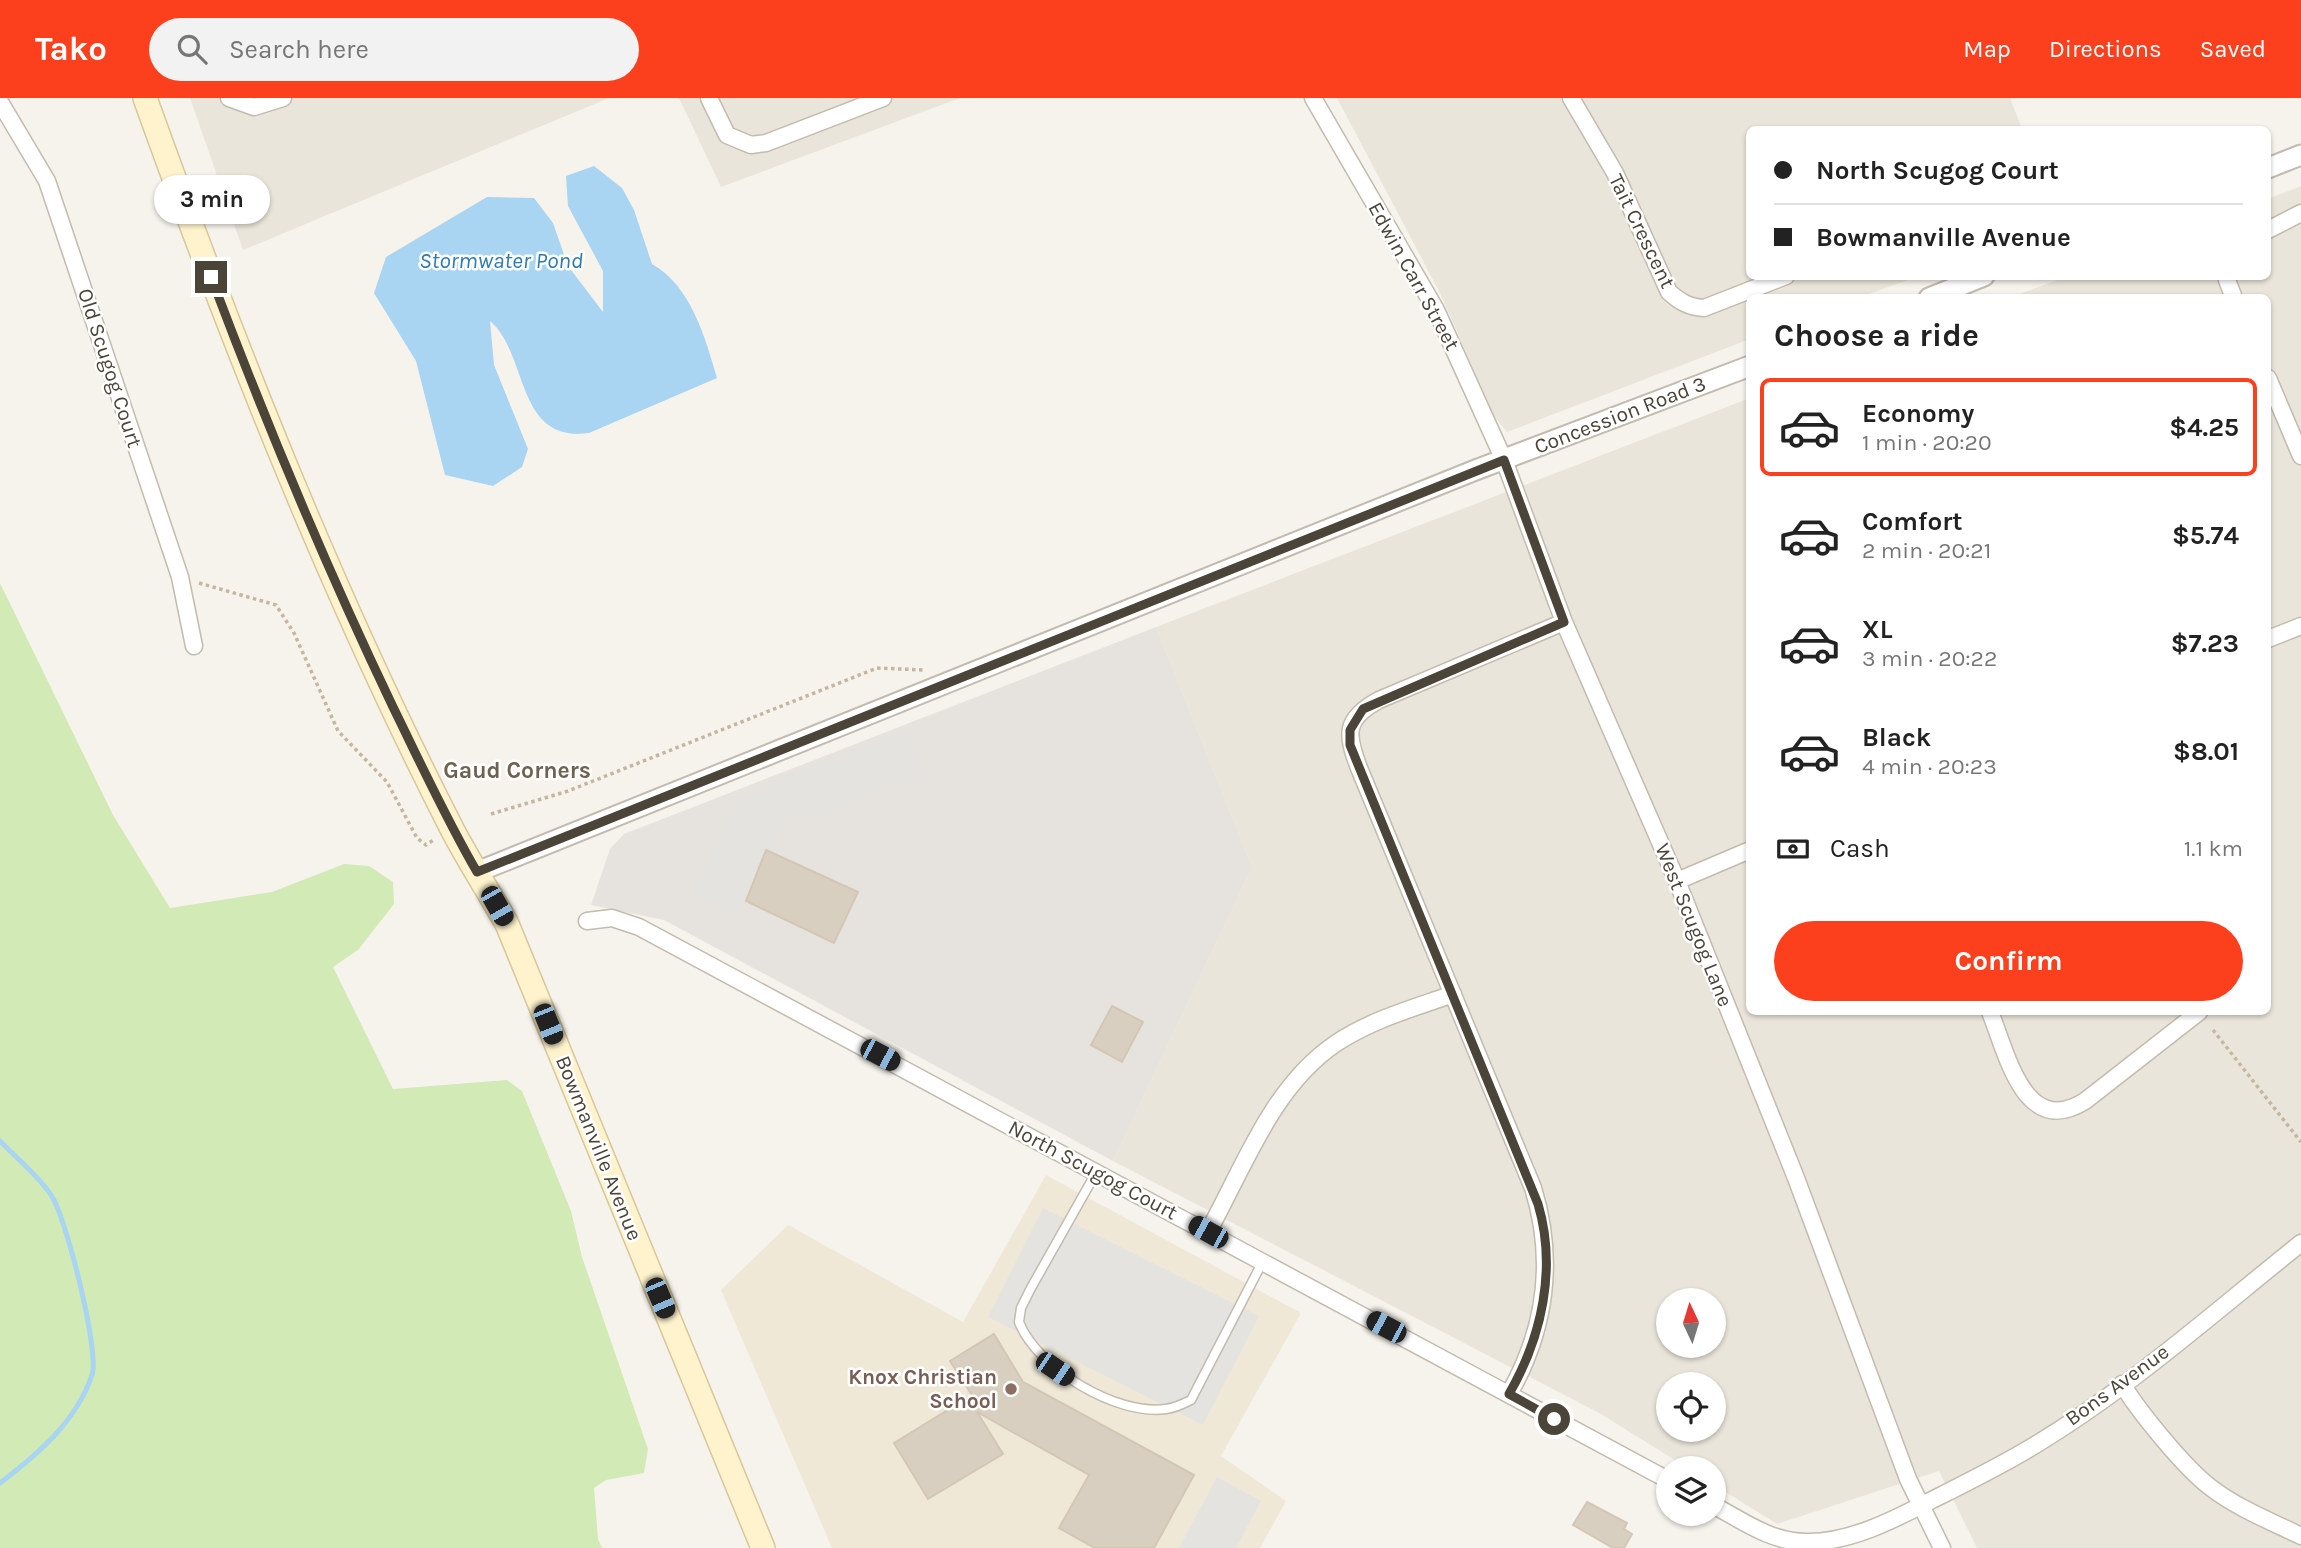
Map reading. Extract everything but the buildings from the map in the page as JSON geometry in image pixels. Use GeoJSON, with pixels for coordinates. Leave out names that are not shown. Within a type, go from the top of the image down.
{"type":"FeatureCollection","features":[{"type":"Feature","properties":{"kind":"main road","name":"Bowmanville Avenue"},"geometry":{"type":"LineString","coordinates":[[145,98],[263,412],[350,617],[452,830],[507,924],[763,1548]]}},
{"type":"Feature","properties":{"kind":"street"},"geometry":{"type":"LineString","coordinates":[[229,98],[254,107],[283,98]]}},
{"type":"Feature","properties":{"kind":"street"},"geometry":{"type":"LineString","coordinates":[[709,98],[727,135],[751,145],[780,139],[883,98]]}},
{"type":"Feature","properties":{"kind":"street","name":"Edwin Carr Street"},"geometry":{"type":"LineString","coordinates":[[1313,98],[1436,310],[1504,460]]}},
{"type":"Feature","properties":{"kind":"street","name":"Tait Crescent"},"geometry":{"type":"LineString","coordinates":[[1570,98],[1615,173],[1669,292],[1679,301],[1692,307],[1704,308],[1776,280]]}},
{"type":"Feature","properties":{"kind":"street","name":"Old Scugog Court"},"geometry":{"type":"LineString","coordinates":[[0,102],[47,181],[180,578],[194,646]]}},
{"type":"Feature","properties":{"kind":"street"},"geometry":{"type":"LineString","coordinates":[[2271,167],[2301,155]]}},
{"type":"Feature","properties":{"kind":"street"},"geometry":{"type":"LineString","coordinates":[[2271,228],[2301,213]]}},
{"type":"Feature","properties":{"kind":"street"},"geometry":{"type":"LineString","coordinates":[[1939,294],[1974,280]]}},
{"type":"Feature","properties":{"kind":"street","name":"Concession Road 3"},"geometry":{"type":"LineString","coordinates":[[477,872],[1504,460],[1746,368]]}},
{"type":"Feature","properties":{"kind":"street"},"geometry":{"type":"LineString","coordinates":[[2271,385],[2301,456]]}},
{"type":"Feature","properties":{"kind":"street","name":"West Scugog Lane"},"geometry":{"type":"LineString","coordinates":[[1504,460],[1564,622],[1677,881],[1796,1178],[1919,1506],[1942,1548]]}},
{"type":"Feature","properties":{"kind":"street"},"geometry":{"type":"LineString","coordinates":[[1509,1394],[1521,1373],[1541,1316],[1547,1275],[1543,1219],[1533,1188],[1355,757],[1350,730],[1363,709],[1379,700],[1564,622]]}},
{"type":"Feature","properties":{"kind":"street"},"geometry":{"type":"LineString","coordinates":[[2271,638],[2301,626]]}},
{"type":"Feature","properties":{"kind":"street"},"geometry":{"type":"LineString","coordinates":[[1677,881],[1746,852]]}},
{"type":"Feature","properties":{"kind":"street","name":"North Scugog Court"},"geometry":{"type":"LineString","coordinates":[[587,920],[612,918],[639,927],[1656,1474]]}},
{"type":"Feature","properties":{"kind":"street"},"geometry":{"type":"LineString","coordinates":[[1208,1232],[1274,1111],[1306,1068],[1335,1044],[1366,1026],[1453,994]]}},
{"type":"Feature","properties":{"kind":"street"},"geometry":{"type":"LineString","coordinates":[[1991,1015],[2021,1087],[2039,1108],[2051,1111],[2076,1107],[2195,1015]]}},
{"type":"Feature","properties":{"kind":"street","name":"Bons Avenue"},"geometry":{"type":"LineString","coordinates":[[1919,1506],[2026,1450],[2122,1384],[2301,1243]]}},
{"type":"Feature","properties":{"kind":"street"},"geometry":{"type":"LineString","coordinates":[[2122,1384],[2136,1406],[2209,1486],[2244,1509],[2301,1536]]}},
{"type":"Feature","properties":{"kind":"street"},"geometry":{"type":"LineString","coordinates":[[1726,1512],[1780,1539],[1807,1542],[1835,1539],[1862,1531],[1919,1506]]}},
{"type":"Feature","properties":{"kind":"lane"},"geometry":{"type":"LineString","coordinates":[[1097,1171],[1031,1288],[1021,1308],[1019,1322],[1042,1357],[1082,1385],[1123,1403],[1149,1408],[1165,1409],[1191,1400],[1263,1261]]}},
{"type":"Feature","properties":{"kind":"path"},"geometry":{"type":"LineString","coordinates":[[180,578],[276,605],[294,634],[338,732],[387,782],[417,838],[426,845],[452,830]]}},
{"type":"Feature","properties":{"kind":"path"},"geometry":{"type":"LineString","coordinates":[[491,814],[568,791],[877,668]]}},
{"type":"Feature","properties":{"kind":"path"},"geometry":{"type":"LineString","coordinates":[[2213,1030],[2301,1142]]}},
{"type":"Feature","properties":{"kind":"shaded area"},"geometry":{"type":"Polygon","coordinates":[[[190,98],[609,98],[243,250],[190,98]]]}},
{"type":"Feature","properties":{"kind":"shaded area"},"geometry":{"type":"Polygon","coordinates":[[[679,98],[960,98],[721,187],[679,98]]]}},
{"type":"Feature","properties":{"kind":"shaded area"},"geometry":{"type":"Polygon","coordinates":[[[1337,98],[2010,98],[2021,126],[1746,126],[1746,280],[1908,280],[1869,294],[1746,294],[1746,341],[1507,432],[1494,416],[1440,293],[1337,98]]]}},
{"type":"Feature","properties":{"kind":"shaded area"},"geometry":{"type":"Polygon","coordinates":[[[2301,186],[2301,1548],[1977,1548],[1939,1471],[1777,1524],[1726,1492],[1726,1456],[1669,1456],[1599,1413],[1113,1161],[1252,867],[1156,627],[1746,400],[1746,1015],[2271,1015],[2271,294],[2019,294],[2058,280],[2271,280],[2271,198],[2301,186]]]}},
{"type":"Feature","properties":{"kind":"shaded area"},"geometry":{"type":"Polygon","coordinates":[[[1156,627],[1252,867],[1113,1161],[664,920],[591,905],[610,849],[624,834],[1156,627]]]}},
{"type":"Feature","properties":{"kind":"shaded area"},"geometry":{"type":"Polygon","coordinates":[[[903,730],[922,772],[815,820],[789,810],[735,914],[690,895],[742,797],[903,730]]]}},
{"type":"Feature","properties":{"kind":"shaded area","name":"Knox Christian School"},"geometry":{"type":"Polygon","coordinates":[[[1046,1175],[1301,1313],[1221,1456],[1286,1501],[1260,1548],[832,1548],[721,1290],[788,1225],[963,1322],[1046,1175]]]}},
{"type":"Feature","properties":{"kind":"shaded area"},"geometry":{"type":"Polygon","coordinates":[[[1043,1208],[1259,1316],[1203,1425],[988,1317],[1043,1208]]]}},
{"type":"Feature","properties":{"kind":"shaded area"},"geometry":{"type":"Polygon","coordinates":[[[1217,1477],[1261,1501],[1236,1548],[1179,1548],[1217,1477]]]}},
{"type":"Feature","properties":{"kind":"green space"},"geometry":{"type":"Polygon","coordinates":[[[0,583],[113,815],[170,908],[272,892],[344,864],[369,866],[393,882],[394,904],[358,950],[333,967],[393,1089],[507,1080],[522,1091],[571,1211],[582,1257],[648,1449],[644,1473],[606,1480],[594,1488],[598,1539],[602,1548],[0,1548],[0,583]]]}},
{"type":"Feature","properties":{"kind":"water","name":"Stormwater Pond"},"geometry":{"type":"Polygon","coordinates":[[[594,166],[622,188],[634,210],[652,264],[677,285],[687,299],[695,314],[717,378],[589,433],[565,432],[548,424],[535,411],[512,354],[490,321],[494,365],[528,449],[522,467],[493,486],[445,475],[416,361],[374,293],[386,257],[487,197],[534,198],[553,223],[568,266],[603,312],[603,271],[568,206],[566,176],[594,166]]]}},
{"type":"Feature","properties":{"kind":"waterway"},"geometry":{"type":"LineString","coordinates":[[0,1141],[40,1181],[57,1208],[73,1255],[93,1362],[92,1375],[85,1392],[66,1422],[42,1448],[0,1483]]}},
{"type":"Feature","properties":{"kind":"place","name":"Knox Christian School"},"geometry":{"type":"Point","coordinates":[1011,1389]}},
{"type":"Feature","properties":{"kind":"district","name":"Gaud Corners"},"geometry":{"type":"Point","coordinates":[517,770]}},
{"type":"Feature","properties":{"kind":"route"},"geometry":{"type":"LineString","coordinates":[[211,277],[258,399],[350,617],[452,830],[477,872],[1504,460],[1564,622],[1363,709],[1354,719],[1350,730],[1350,745],[1533,1188],[1543,1219],[1547,1275],[1541,1316],[1521,1373],[1509,1394],[1554,1419]]}}]}
